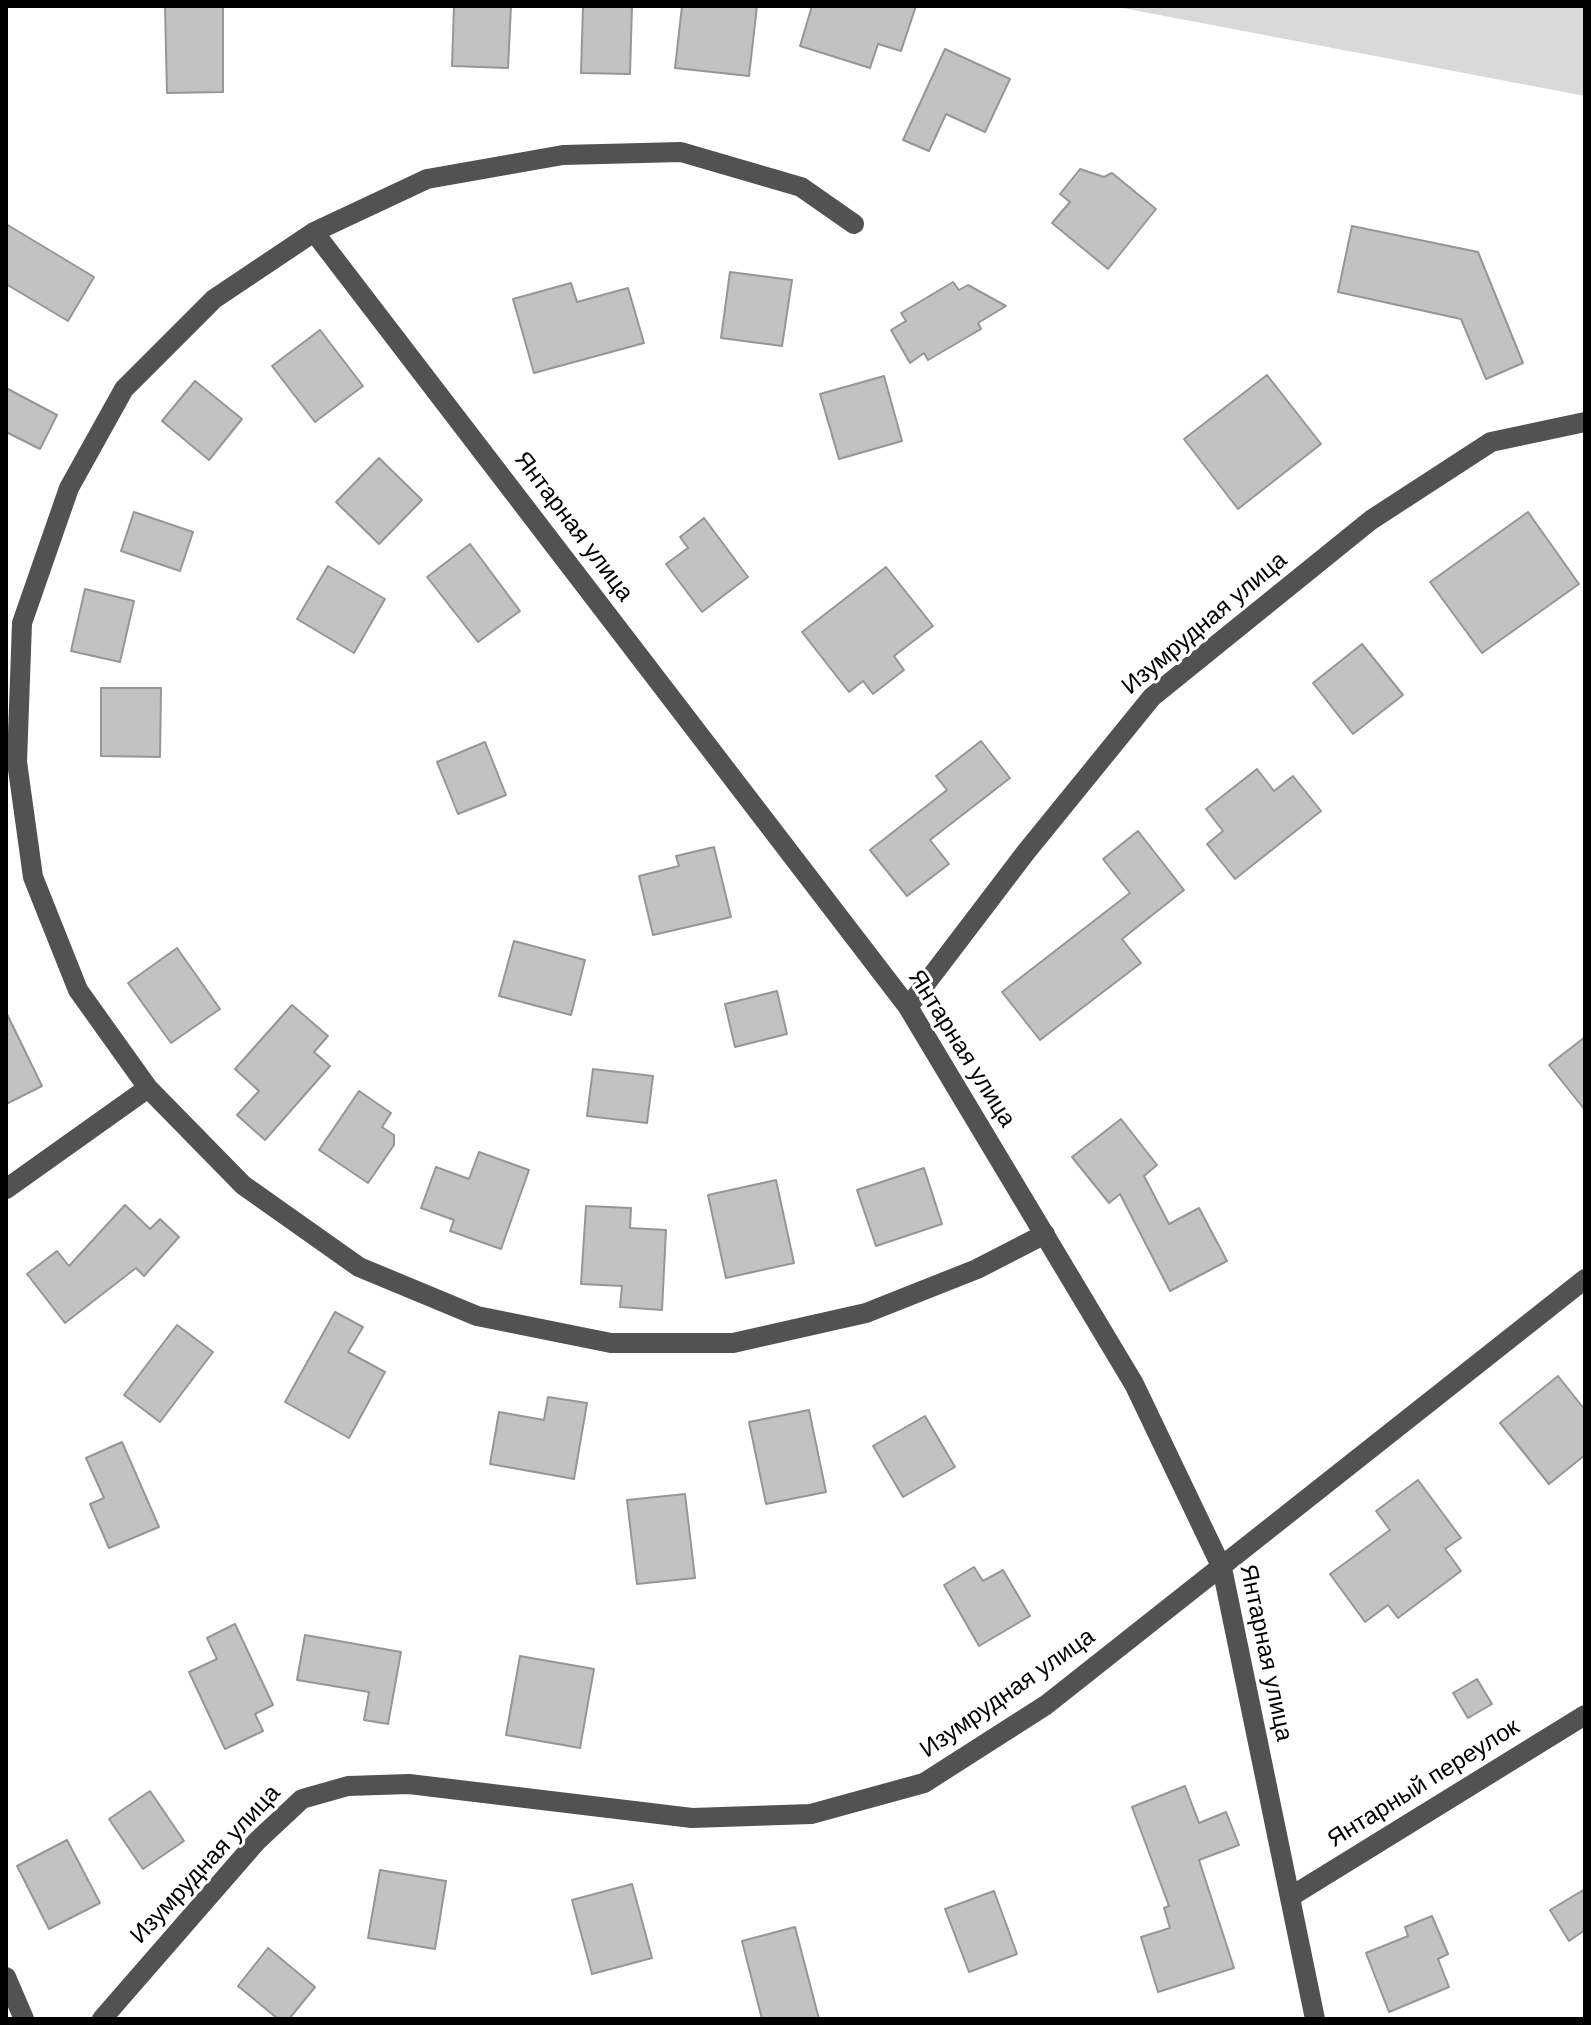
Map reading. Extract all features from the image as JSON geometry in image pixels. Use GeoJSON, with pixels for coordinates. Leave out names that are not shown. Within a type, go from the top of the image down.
{"type":"FeatureCollection","features":[{"type":"Feature","properties":{"kind":"street"},"geometry":{"type":"LineString","coordinates":[[854,224],[801,187],[681,152],[563,155],[427,179],[314,232],[214,299],[124,389],[69,488],[22,623],[17,762],[33,877],[78,990],[148,1088],[243,1185],[359,1267],[477,1316],[611,1343],[733,1343],[866,1313],[977,1269],[1045,1234]]}},
{"type":"Feature","properties":{"kind":"street","name":"Янтарная улица"},"geometry":{"type":"LineString","coordinates":[[314,232],[908,1007],[1134,1384],[1222,1568],[1315,2019]]}},
{"type":"Feature","properties":{"kind":"street","name":"Изумрудная улица"},"geometry":{"type":"LineString","coordinates":[[908,1007],[1026,852],[1152,697],[1371,520],[1491,442],[1585,422]]}},
{"type":"Feature","properties":{"kind":"street"},"geometry":{"type":"LineString","coordinates":[[6,1189],[148,1088]]}},
{"type":"Feature","properties":{"kind":"street","name":"Изумрудная улица"},"geometry":{"type":"LineString","coordinates":[[102,2019],[257,1841],[302,1799],[348,1786],[409,1784],[692,1818],[811,1814],[924,1783],[1046,1705],[1585,1279]]}},
{"type":"Feature","properties":{"kind":"street","name":"Янтарный переулок"},"geometry":{"type":"LineString","coordinates":[[1290,1897],[1585,1715]]}},
{"type":"Feature","properties":{"kind":"street"},"geometry":{"type":"LineString","coordinates":[[6,1977],[24,2019]]}},
{"type":"Feature","properties":{"kind":"shaded area"},"geometry":{"type":"Polygon","coordinates":[[[1112,6],[1585,6],[1585,96],[1112,6]]]}},
{"type":"Feature","properties":{"kind":"building"},"geometry":{"type":"Polygon","coordinates":[[[165,6],[223,6],[223,92],[167,93],[165,6]]]}},
{"type":"Feature","properties":{"kind":"building"},"geometry":{"type":"Polygon","coordinates":[[[454,6],[511,6],[508,68],[452,66],[454,6]]]}},
{"type":"Feature","properties":{"kind":"building"},"geometry":{"type":"Polygon","coordinates":[[[583,6],[632,6],[630,74],[581,73],[583,6]]]}},
{"type":"Feature","properties":{"kind":"building"},"geometry":{"type":"Polygon","coordinates":[[[682,6],[757,6],[749,76],[675,68],[682,6]]]}},
{"type":"Feature","properties":{"kind":"building"},"geometry":{"type":"Polygon","coordinates":[[[812,6],[916,6],[901,51],[878,44],[870,68],[800,46],[812,6]]]}},
{"type":"Feature","properties":{"kind":"building"},"geometry":{"type":"Polygon","coordinates":[[[945,49],[1010,79],[985,132],[946,114],[929,151],[903,140],[945,49]]]}},
{"type":"Feature","properties":{"kind":"building"},"geometry":{"type":"Polygon","coordinates":[[[1080,169],[1104,177],[1112,173],[1156,209],[1108,269],[1052,223],[1070,202],[1060,194],[1080,169]]]}},
{"type":"Feature","properties":{"kind":"building"},"geometry":{"type":"Polygon","coordinates":[[[6,224],[94,277],[68,321],[6,284],[6,224]]]}},
{"type":"Feature","properties":{"kind":"building"},"geometry":{"type":"Polygon","coordinates":[[[1352,226],[1478,252],[1523,363],[1486,379],[1461,319],[1338,292],[1352,226]]]}},
{"type":"Feature","properties":{"kind":"building"},"geometry":{"type":"Polygon","coordinates":[[[730,272],[792,280],[782,346],[721,338],[730,272]]]}},
{"type":"Feature","properties":{"kind":"building"},"geometry":{"type":"Polygon","coordinates":[[[953,282],[959,290],[968,285],[1006,306],[978,323],[981,329],[928,360],[924,353],[910,363],[891,330],[906,321],[901,313],[953,282]]]}},
{"type":"Feature","properties":{"kind":"building"},"geometry":{"type":"Polygon","coordinates":[[[571,283],[577,302],[628,288],[644,343],[534,373],[513,299],[571,283]]]}},
{"type":"Feature","properties":{"kind":"building"},"geometry":{"type":"Polygon","coordinates":[[[320,330],[363,386],[315,422],[272,366],[320,330]]]}},
{"type":"Feature","properties":{"kind":"building"},"geometry":{"type":"Polygon","coordinates":[[[1267,375],[1321,444],[1238,509],[1184,439],[1267,375]]]}},
{"type":"Feature","properties":{"kind":"building"},"geometry":{"type":"Polygon","coordinates":[[[884,376],[902,441],[839,459],[820,394],[884,376]]]}},
{"type":"Feature","properties":{"kind":"building"},"geometry":{"type":"Polygon","coordinates":[[[195,381],[242,419],[209,460],[162,421],[195,381]]]}},
{"type":"Feature","properties":{"kind":"building"},"geometry":{"type":"Polygon","coordinates":[[[6,388],[57,415],[40,449],[6,432],[6,388]]]}},
{"type":"Feature","properties":{"kind":"building"},"geometry":{"type":"Polygon","coordinates":[[[379,458],[422,500],[379,544],[336,502],[379,458]]]}},
{"type":"Feature","properties":{"kind":"building"},"geometry":{"type":"Polygon","coordinates":[[[134,512],[193,532],[180,571],[121,551],[134,512]]]}},
{"type":"Feature","properties":{"kind":"building"},"geometry":{"type":"Polygon","coordinates":[[[1528,512],[1579,584],[1482,653],[1430,582],[1528,512]]]}},
{"type":"Feature","properties":{"kind":"building"},"geometry":{"type":"Polygon","coordinates":[[[704,518],[748,577],[702,612],[666,564],[688,548],[680,537],[704,518]]]}},
{"type":"Feature","properties":{"kind":"building"},"geometry":{"type":"Polygon","coordinates":[[[470,544],[520,611],[478,642],[427,577],[470,544]]]}},
{"type":"Feature","properties":{"kind":"building"},"geometry":{"type":"Polygon","coordinates":[[[328,566],[385,599],[354,653],[297,619],[328,566]]]}},
{"type":"Feature","properties":{"kind":"building"},"geometry":{"type":"Polygon","coordinates":[[[886,567],[933,626],[894,656],[904,670],[873,694],[863,681],[849,692],[802,632],[886,567]]]}},
{"type":"Feature","properties":{"kind":"building"},"geometry":{"type":"Polygon","coordinates":[[[85,589],[134,601],[120,662],[71,651],[85,589]]]}},
{"type":"Feature","properties":{"kind":"building"},"geometry":{"type":"Polygon","coordinates":[[[1362,644],[1403,695],[1353,734],[1313,683],[1362,644]]]}},
{"type":"Feature","properties":{"kind":"building"},"geometry":{"type":"Polygon","coordinates":[[[101,688],[161,688],[160,757],[101,756],[101,688]]]}},
{"type":"Feature","properties":{"kind":"building"},"geometry":{"type":"Polygon","coordinates":[[[981,741],[1010,778],[930,840],[949,864],[907,896],[870,850],[947,790],[936,776],[981,741]]]}},
{"type":"Feature","properties":{"kind":"building"},"geometry":{"type":"Polygon","coordinates":[[[485,742],[506,795],[458,814],[437,762],[485,742]]]}},
{"type":"Feature","properties":{"kind":"building"},"geometry":{"type":"Polygon","coordinates":[[[1257,769],[1274,791],[1293,776],[1321,811],[1235,879],[1207,844],[1223,831],[1206,809],[1257,769]]]}},
{"type":"Feature","properties":{"kind":"building"},"geometry":{"type":"Polygon","coordinates":[[[1138,831],[1184,890],[1122,939],[1141,963],[1040,1040],[1002,992],[1130,893],[1103,859],[1138,831]]]}},
{"type":"Feature","properties":{"kind":"building"},"geometry":{"type":"Polygon","coordinates":[[[714,847],[731,917],[653,935],[639,876],[679,866],[676,856],[714,847]]]}},
{"type":"Feature","properties":{"kind":"building"},"geometry":{"type":"Polygon","coordinates":[[[514,941],[585,960],[571,1015],[499,996],[514,941]]]}},
{"type":"Feature","properties":{"kind":"building"},"geometry":{"type":"Polygon","coordinates":[[[177,948],[220,1009],[171,1043],[128,983],[177,948]]]}},
{"type":"Feature","properties":{"kind":"building"},"geometry":{"type":"Polygon","coordinates":[[[777,991],[787,1034],[735,1047],[725,1004],[777,991]]]}},
{"type":"Feature","properties":{"kind":"building"},"geometry":{"type":"Polygon","coordinates":[[[292,1005],[328,1036],[314,1052],[330,1066],[265,1140],[237,1115],[259,1091],[235,1069],[292,1005]]]}},
{"type":"Feature","properties":{"kind":"building"},"geometry":{"type":"Polygon","coordinates":[[[6,1012],[42,1086],[6,1104],[6,1012]]]}},
{"type":"Feature","properties":{"kind":"building"},"geometry":{"type":"Polygon","coordinates":[[[1585,1037],[1585,1110],[1549,1065],[1585,1037]]]}},
{"type":"Feature","properties":{"kind":"building"},"geometry":{"type":"Polygon","coordinates":[[[593,1069],[653,1076],[647,1123],[587,1116],[593,1069]]]}},
{"type":"Feature","properties":{"kind":"building"},"geometry":{"type":"Polygon","coordinates":[[[359,1091],[391,1113],[382,1127],[394,1135],[394,1145],[368,1183],[319,1150],[359,1091]]]}},
{"type":"Feature","properties":{"kind":"building"},"geometry":{"type":"Polygon","coordinates":[[[1121,1119],[1157,1165],[1144,1176],[1169,1224],[1199,1208],[1227,1261],[1170,1291],[1120,1194],[1109,1203],[1072,1157],[1121,1119]]]}},
{"type":"Feature","properties":{"kind":"building"},"geometry":{"type":"Polygon","coordinates":[[[479,1152],[529,1170],[501,1249],[450,1231],[454,1220],[421,1208],[436,1167],[469,1179],[479,1152]]]}},
{"type":"Feature","properties":{"kind":"building"},"geometry":{"type":"Polygon","coordinates":[[[924,1168],[942,1224],[876,1246],[857,1190],[924,1168]]]}},
{"type":"Feature","properties":{"kind":"building"},"geometry":{"type":"Polygon","coordinates":[[[776,1180],[794,1263],[726,1278],[708,1195],[776,1180]]]}},
{"type":"Feature","properties":{"kind":"building"},"geometry":{"type":"Polygon","coordinates":[[[125,1205],[150,1229],[160,1219],[179,1237],[144,1276],[136,1268],[65,1323],[27,1274],[57,1251],[69,1266],[125,1205]]]}},
{"type":"Feature","properties":{"kind":"building"},"geometry":{"type":"Polygon","coordinates":[[[586,1206],[631,1208],[630,1228],[666,1230],[662,1310],[620,1307],[622,1286],[581,1284],[586,1206]]]}},
{"type":"Feature","properties":{"kind":"building"},"geometry":{"type":"Polygon","coordinates":[[[335,1312],[363,1327],[348,1352],[385,1372],[349,1438],[285,1402],[335,1312]]]}},
{"type":"Feature","properties":{"kind":"building"},"geometry":{"type":"Polygon","coordinates":[[[177,1325],[213,1352],[160,1422],[124,1395],[177,1325]]]}},
{"type":"Feature","properties":{"kind":"building"},"geometry":{"type":"Polygon","coordinates":[[[1558,1376],[1585,1410],[1585,1455],[1549,1484],[1500,1423],[1558,1376]]]}},
{"type":"Feature","properties":{"kind":"building"},"geometry":{"type":"Polygon","coordinates":[[[548,1397],[587,1403],[574,1479],[490,1464],[499,1412],[544,1420],[548,1397]]]}},
{"type":"Feature","properties":{"kind":"building"},"geometry":{"type":"Polygon","coordinates":[[[809,1410],[826,1492],[766,1504],[749,1422],[809,1410]]]}},
{"type":"Feature","properties":{"kind":"building"},"geometry":{"type":"Polygon","coordinates":[[[925,1416],[955,1467],[903,1497],[873,1446],[925,1416]]]}},
{"type":"Feature","properties":{"kind":"building"},"geometry":{"type":"Polygon","coordinates":[[[122,1442],[159,1527],[109,1548],[90,1504],[104,1498],[86,1458],[122,1442]]]}},
{"type":"Feature","properties":{"kind":"building"},"geometry":{"type":"Polygon","coordinates":[[[1418,1480],[1461,1538],[1445,1549],[1461,1571],[1398,1618],[1388,1605],[1365,1622],[1330,1574],[1390,1530],[1376,1511],[1418,1480]]]}},
{"type":"Feature","properties":{"kind":"building"},"geometry":{"type":"Polygon","coordinates":[[[685,1494],[695,1578],[637,1584],[627,1500],[685,1494]]]}},
{"type":"Feature","properties":{"kind":"building"},"geometry":{"type":"Polygon","coordinates":[[[974,1567],[983,1581],[1003,1570],[1030,1616],[979,1646],[944,1585],[974,1567]]]}},
{"type":"Feature","properties":{"kind":"building"},"geometry":{"type":"Polygon","coordinates":[[[235,1624],[273,1705],[255,1714],[263,1731],[225,1749],[189,1672],[217,1659],[207,1638],[235,1624]]]}},
{"type":"Feature","properties":{"kind":"building"},"geometry":{"type":"Polygon","coordinates":[[[305,1635],[401,1652],[388,1724],[364,1720],[369,1692],[297,1680],[305,1635]]]}},
{"type":"Feature","properties":{"kind":"building"},"geometry":{"type":"Polygon","coordinates":[[[520,1656],[594,1669],[580,1748],[506,1735],[520,1656]]]}},
{"type":"Feature","properties":{"kind":"building"},"geometry":{"type":"Polygon","coordinates":[[[1477,1679],[1492,1704],[1468,1718],[1453,1693],[1477,1679]]]}},
{"type":"Feature","properties":{"kind":"building"},"geometry":{"type":"Polygon","coordinates":[[[1185,1786],[1199,1823],[1226,1812],[1239,1845],[1199,1860],[1234,1968],[1158,1992],[1141,1937],[1170,1928],[1164,1908],[1169,1906],[1132,1807],[1185,1786]]]}},
{"type":"Feature","properties":{"kind":"building"},"geometry":{"type":"Polygon","coordinates":[[[150,1791],[184,1841],[143,1869],[109,1819],[150,1791]]]}},
{"type":"Feature","properties":{"kind":"building"},"geometry":{"type":"Polygon","coordinates":[[[67,1840],[100,1903],[49,1929],[17,1866],[67,1840]]]}},
{"type":"Feature","properties":{"kind":"building"},"geometry":{"type":"Polygon","coordinates":[[[380,1870],[446,1881],[435,1949],[368,1938],[380,1870]]]}},
{"type":"Feature","properties":{"kind":"building"},"geometry":{"type":"Polygon","coordinates":[[[632,1884],[652,1958],[592,1974],[572,1900],[632,1884]]]}},
{"type":"Feature","properties":{"kind":"building"},"geometry":{"type":"Polygon","coordinates":[[[1585,1889],[1585,1930],[1569,1941],[1550,1910],[1585,1889]]]}},
{"type":"Feature","properties":{"kind":"building"},"geometry":{"type":"Polygon","coordinates":[[[994,1891],[1017,1954],[969,1972],[945,1909],[994,1891]]]}},
{"type":"Feature","properties":{"kind":"building"},"geometry":{"type":"Polygon","coordinates":[[[1432,1916],[1448,1954],[1438,1959],[1449,1987],[1389,2012],[1366,1953],[1408,1936],[1405,1927],[1432,1916]]]}},
{"type":"Feature","properties":{"kind":"building"},"geometry":{"type":"Polygon","coordinates":[[[795,1927],[819,2019],[762,2019],[742,1941],[795,1927]]]}},
{"type":"Feature","properties":{"kind":"building"},"geometry":{"type":"Polygon","coordinates":[[[268,1948],[315,1987],[289,2019],[278,2019],[238,1986],[268,1948]]]}}]}
